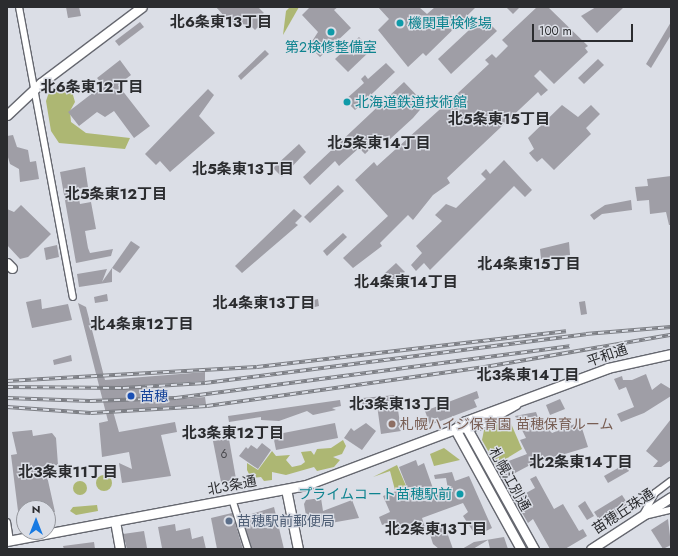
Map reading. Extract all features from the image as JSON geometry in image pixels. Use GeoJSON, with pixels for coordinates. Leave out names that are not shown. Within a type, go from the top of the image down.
{"type":"FeatureCollection","features":[{"type":"Feature","properties":{"kind":"street"},"geometry":{"type":"LineString","coordinates":[[19,7],[73,297]]}},
{"type":"Feature","properties":{"kind":"street"},"geometry":{"type":"LineString","coordinates":[[7,115],[34,90],[142,7]]}},
{"type":"Feature","properties":{"kind":"street","name":"平和通"},"geometry":{"type":"LineString","coordinates":[[465,425],[608,368],[671,354]]}},
{"type":"Feature","properties":{"kind":"street","name":"北3条通"},"geometry":{"type":"LineString","coordinates":[[9,544],[115,521],[324,480],[465,425]]}},
{"type":"Feature","properties":{"kind":"street","name":"札幌江別通"},"geometry":{"type":"LineString","coordinates":[[465,425],[534,549]]}},
{"type":"Feature","properties":{"kind":"street","name":"札幌江別通"},"geometry":{"type":"LineString","coordinates":[[455,429],[521,549]]}},
{"type":"Feature","properties":{"kind":"street"},"geometry":{"type":"LineString","coordinates":[[643,515],[655,493],[671,481]]}},
{"type":"Feature","properties":{"kind":"street"},"geometry":{"type":"LineString","coordinates":[[286,488],[298,549]]}},
{"type":"Feature","properties":{"kind":"street","name":"苗穂丘珠通"},"geometry":{"type":"LineString","coordinates":[[591,549],[671,497]]}},
{"type":"Feature","properties":{"kind":"street"},"geometry":{"type":"LineString","coordinates":[[232,499],[248,549]]}},
{"type":"Feature","properties":{"kind":"street"},"geometry":{"type":"LineString","coordinates":[[643,515],[671,510]]}},
{"type":"Feature","properties":{"kind":"street"},"geometry":{"type":"LineString","coordinates":[[115,521],[120,549]]}},
{"type":"Feature","properties":{"kind":"street"},"geometry":{"type":"LineString","coordinates":[[7,522],[9,544]]}},
{"type":"Feature","properties":{"kind":"green space"},"geometry":{"type":"Polygon","coordinates":[[[290,7],[299,7],[283,35],[286,11],[290,7]]]}},
{"type":"Feature","properties":{"kind":"green space"},"geometry":{"type":"Polygon","coordinates":[[[59,84],[71,88],[75,102],[70,111],[71,122],[86,133],[130,138],[125,149],[59,143],[51,131],[46,101],[49,92],[59,84]]]}},
{"type":"Feature","properties":{"kind":"green space"},"geometry":{"type":"Polygon","coordinates":[[[509,419],[522,449],[496,465],[482,440],[484,430],[509,419]]]}},
{"type":"Feature","properties":{"kind":"green space"},"geometry":{"type":"Polygon","coordinates":[[[343,440],[346,446],[342,454],[333,457],[340,460],[334,467],[317,471],[314,467],[286,475],[272,472],[272,480],[264,481],[261,477],[251,478],[247,470],[247,463],[258,470],[272,451],[276,456],[290,455],[286,460],[292,467],[301,465],[305,462],[301,452],[311,451],[314,455],[317,449],[331,448],[343,440]]]}},
{"type":"Feature","properties":{"kind":"green space"},"geometry":{"type":"Polygon","coordinates":[[[444,448],[460,460],[434,466],[430,454],[444,448]]]}},
{"type":"Feature","properties":{"kind":"green space"},"geometry":{"type":"Polygon","coordinates":[[[397,465],[406,486],[395,490],[390,471],[373,477],[397,465]]]}},
{"type":"Feature","properties":{"kind":"green space"},"geometry":{"type":"Polygon","coordinates":[[[104,475],[111,480],[112,483],[107,490],[104,491],[97,486],[96,483],[101,476],[104,475]]]}},
{"type":"Feature","properties":{"kind":"green space"},"geometry":{"type":"Polygon","coordinates":[[[80,481],[85,483],[87,488],[85,493],[80,495],[75,493],[73,488],[75,483],[80,481]]]}},
{"type":"Feature","properties":{"kind":"green space"},"geometry":{"type":"Polygon","coordinates":[[[97,505],[98,511],[76,515],[70,511],[73,507],[97,505]]]}},
{"type":"Feature","properties":{"kind":"building"},"geometry":{"type":"Polygon","coordinates":[[[66,7],[79,7],[81,16],[68,18],[66,7]]]}},
{"type":"Feature","properties":{"kind":"building"},"geometry":{"type":"Polygon","coordinates":[[[216,7],[258,7],[264,13],[259,17],[263,22],[255,30],[251,26],[247,29],[241,22],[235,28],[216,7]]]}},
{"type":"Feature","properties":{"kind":"building"},"geometry":{"type":"Polygon","coordinates":[[[310,7],[338,7],[334,10],[351,28],[320,57],[309,46],[318,32],[302,15],[310,7]]]}},
{"type":"Feature","properties":{"kind":"building"},"geometry":{"type":"Polygon","coordinates":[[[378,7],[419,7],[427,14],[435,7],[476,7],[426,56],[423,53],[408,67],[378,30],[389,19],[378,7]]]}},
{"type":"Feature","properties":{"kind":"building"},"geometry":{"type":"Polygon","coordinates":[[[506,7],[520,7],[513,14],[506,7]]]}},
{"type":"Feature","properties":{"kind":"building"},"geometry":{"type":"Polygon","coordinates":[[[537,7],[548,7],[588,46],[585,48],[588,52],[554,84],[540,70],[534,76],[548,90],[541,96],[538,92],[447,178],[450,183],[433,195],[413,220],[408,215],[380,243],[382,246],[353,268],[343,258],[388,216],[355,180],[374,162],[377,166],[458,93],[489,64],[485,60],[492,54],[496,58],[508,46],[502,40],[537,7]]]}},
{"type":"Feature","properties":{"kind":"building"},"geometry":{"type":"Polygon","coordinates":[[[596,7],[624,7],[597,33],[581,16],[596,7]]]}},
{"type":"Feature","properties":{"kind":"building"},"geometry":{"type":"Polygon","coordinates":[[[483,17],[497,31],[451,74],[438,59],[483,17]]]}},
{"type":"Feature","properties":{"kind":"building"},"geometry":{"type":"Polygon","coordinates":[[[140,22],[144,27],[119,46],[115,41],[140,22]]]}},
{"type":"Feature","properties":{"kind":"building"},"geometry":{"type":"Polygon","coordinates":[[[671,22],[671,35],[651,68],[646,64],[671,22]]]}},
{"type":"Feature","properties":{"kind":"building"},"geometry":{"type":"Polygon","coordinates":[[[359,37],[371,50],[348,72],[335,59],[359,37]]]}},
{"type":"Feature","properties":{"kind":"building"},"geometry":{"type":"Polygon","coordinates":[[[265,50],[269,54],[241,80],[238,76],[265,50]]]}},
{"type":"Feature","properties":{"kind":"building"},"geometry":{"type":"Polygon","coordinates":[[[598,59],[604,65],[584,84],[578,78],[598,59]]]}},
{"type":"Feature","properties":{"kind":"building"},"geometry":{"type":"Polygon","coordinates":[[[120,60],[131,75],[118,85],[150,126],[134,138],[114,111],[105,117],[97,112],[79,126],[68,112],[103,85],[97,78],[120,60]]]}},
{"type":"Feature","properties":{"kind":"building"},"geometry":{"type":"Polygon","coordinates":[[[386,63],[395,72],[355,110],[345,100],[364,83],[361,79],[365,75],[368,79],[386,63]]]}},
{"type":"Feature","properties":{"kind":"building"},"geometry":{"type":"Polygon","coordinates":[[[404,82],[425,104],[413,118],[388,141],[384,136],[365,154],[359,148],[339,166],[335,161],[310,185],[303,177],[404,82]]]}},
{"type":"Feature","properties":{"kind":"building"},"geometry":{"type":"Polygon","coordinates":[[[208,89],[214,95],[199,116],[215,133],[170,172],[160,161],[156,165],[145,154],[208,89]]]}},
{"type":"Feature","properties":{"kind":"building"},"geometry":{"type":"Polygon","coordinates":[[[562,105],[578,117],[591,105],[600,114],[586,128],[591,134],[554,170],[542,158],[537,162],[533,158],[529,153],[534,149],[528,138],[562,105]]]}},
{"type":"Feature","properties":{"kind":"building"},"geometry":{"type":"Polygon","coordinates":[[[13,135],[17,147],[28,150],[30,162],[36,161],[39,179],[20,182],[19,169],[10,164],[7,154],[7,136],[13,135]]]}},
{"type":"Feature","properties":{"kind":"building"},"geometry":{"type":"Polygon","coordinates":[[[299,144],[306,152],[282,177],[273,168],[299,144]]]}},
{"type":"Feature","properties":{"kind":"building"},"geometry":{"type":"Polygon","coordinates":[[[504,160],[532,190],[525,197],[514,186],[430,270],[424,263],[416,271],[411,265],[422,253],[416,246],[442,221],[435,215],[446,204],[456,208],[486,179],[481,174],[486,169],[490,174],[504,160]]]}},
{"type":"Feature","properties":{"kind":"building"},"geometry":{"type":"Polygon","coordinates":[[[85,167],[88,187],[77,189],[80,204],[91,202],[96,229],[85,231],[88,248],[90,253],[113,249],[111,256],[76,263],[60,172],[85,167]]]}},
{"type":"Feature","properties":{"kind":"building"},"geometry":{"type":"Polygon","coordinates":[[[671,176],[671,225],[669,225],[666,212],[650,214],[649,200],[637,201],[635,187],[648,186],[647,179],[671,176]]]}},
{"type":"Feature","properties":{"kind":"building"},"geometry":{"type":"Polygon","coordinates":[[[338,185],[344,191],[310,223],[304,217],[338,185]]]}},
{"type":"Feature","properties":{"kind":"building"},"geometry":{"type":"Polygon","coordinates":[[[631,200],[632,210],[602,214],[594,220],[590,215],[605,205],[631,200]]]}},
{"type":"Feature","properties":{"kind":"building"},"geometry":{"type":"Polygon","coordinates":[[[21,205],[51,234],[28,257],[20,259],[7,245],[7,209],[14,212],[21,205]]]}},
{"type":"Feature","properties":{"kind":"building"},"geometry":{"type":"Polygon","coordinates":[[[294,209],[302,216],[295,223],[298,225],[242,273],[235,266],[294,209]]]}},
{"type":"Feature","properties":{"kind":"building"},"geometry":{"type":"Polygon","coordinates":[[[343,233],[347,237],[327,256],[323,251],[343,233]]]}},
{"type":"Feature","properties":{"kind":"building"},"geometry":{"type":"Polygon","coordinates":[[[131,241],[140,247],[120,273],[112,268],[131,241]]]}},
{"type":"Feature","properties":{"kind":"building"},"geometry":{"type":"Polygon","coordinates":[[[569,242],[570,255],[541,259],[540,249],[569,242]]]}},
{"type":"Feature","properties":{"kind":"building"},"geometry":{"type":"Polygon","coordinates":[[[57,245],[59,257],[46,260],[44,248],[57,245]]]}},
{"type":"Feature","properties":{"kind":"building"},"geometry":{"type":"Polygon","coordinates":[[[396,263],[405,272],[393,283],[384,274],[396,263]]]}},
{"type":"Feature","properties":{"kind":"building"},"geometry":{"type":"Polygon","coordinates":[[[112,268],[112,282],[79,287],[77,274],[107,269],[102,282],[112,268]]]}},
{"type":"Feature","properties":{"kind":"building"},"geometry":{"type":"Polygon","coordinates":[[[107,294],[108,301],[95,303],[94,297],[107,294]]]}},
{"type":"Feature","properties":{"kind":"building"},"geometry":{"type":"Polygon","coordinates":[[[41,299],[42,309],[68,304],[72,320],[32,328],[26,302],[41,299]]]}},
{"type":"Feature","properties":{"kind":"building"},"geometry":{"type":"Polygon","coordinates":[[[318,299],[319,306],[306,309],[305,302],[318,299]]]}},
{"type":"Feature","properties":{"kind":"building"},"geometry":{"type":"Polygon","coordinates":[[[585,301],[587,314],[581,315],[579,302],[585,301]]]}},
{"type":"Feature","properties":{"kind":"building"},"geometry":{"type":"Polygon","coordinates":[[[78,303],[86,307],[105,380],[205,372],[205,381],[145,385],[146,402],[205,397],[206,404],[113,411],[119,432],[175,422],[177,432],[161,435],[171,476],[122,483],[119,463],[132,469],[129,452],[102,457],[99,423],[108,421],[78,303]]]}},
{"type":"Feature","properties":{"kind":"building"},"geometry":{"type":"Polygon","coordinates":[[[71,355],[72,361],[54,365],[53,360],[71,355]]]}},
{"type":"Feature","properties":{"kind":"building"},"geometry":{"type":"Polygon","coordinates":[[[646,374],[652,390],[661,383],[671,389],[671,396],[644,413],[621,422],[617,414],[634,407],[626,387],[619,390],[614,379],[622,376],[623,380],[632,380],[646,374]]]}},
{"type":"Feature","properties":{"kind":"building"},"geometry":{"type":"Polygon","coordinates":[[[477,391],[479,398],[474,400],[477,407],[430,425],[425,411],[477,391]]]}},
{"type":"Feature","properties":{"kind":"building"},"geometry":{"type":"Polygon","coordinates":[[[396,395],[401,431],[381,434],[377,405],[353,408],[351,399],[396,395]]]}},
{"type":"Feature","properties":{"kind":"building"},"geometry":{"type":"Polygon","coordinates":[[[560,399],[565,409],[550,415],[546,405],[560,399]]]}},
{"type":"Feature","properties":{"kind":"building"},"geometry":{"type":"Polygon","coordinates":[[[340,400],[341,406],[332,408],[336,410],[313,415],[307,411],[279,421],[261,420],[261,417],[229,422],[228,416],[340,400]]]}},
{"type":"Feature","properties":{"kind":"building"},"geometry":{"type":"Polygon","coordinates":[[[536,412],[541,425],[544,424],[552,433],[580,422],[588,447],[532,464],[504,479],[499,471],[503,463],[527,454],[520,440],[526,438],[515,416],[536,412]]]}},
{"type":"Feature","properties":{"kind":"building"},"geometry":{"type":"Polygon","coordinates":[[[671,419],[671,460],[661,467],[653,467],[658,461],[646,451],[671,419]]]}},
{"type":"Feature","properties":{"kind":"building"},"geometry":{"type":"Polygon","coordinates":[[[335,423],[338,438],[276,450],[273,435],[335,423]]]}},
{"type":"Feature","properties":{"kind":"building"},"geometry":{"type":"Polygon","coordinates":[[[366,423],[376,431],[362,450],[344,438],[351,428],[354,431],[366,423]]]}},
{"type":"Feature","properties":{"kind":"building"},"geometry":{"type":"Polygon","coordinates":[[[32,430],[33,436],[52,433],[56,438],[58,465],[45,467],[52,500],[17,500],[11,455],[17,454],[12,432],[32,430]]]}},
{"type":"Feature","properties":{"kind":"building"},"geometry":{"type":"Polygon","coordinates":[[[229,439],[236,479],[225,483],[221,482],[213,441],[229,439]]]}},
{"type":"Feature","properties":{"kind":"building"},"geometry":{"type":"Polygon","coordinates":[[[262,443],[271,450],[258,469],[239,456],[246,447],[248,449],[251,445],[257,449],[262,443]]]}},
{"type":"Feature","properties":{"kind":"building"},"geometry":{"type":"Polygon","coordinates":[[[416,460],[418,466],[424,463],[435,494],[448,489],[446,478],[435,479],[434,475],[452,472],[455,481],[469,476],[492,528],[476,536],[463,516],[468,512],[463,503],[422,518],[425,527],[418,530],[416,527],[399,533],[393,521],[382,525],[379,517],[390,512],[383,496],[407,487],[399,467],[416,460]]]}},
{"type":"Feature","properties":{"kind":"building"},"geometry":{"type":"Polygon","coordinates":[[[625,464],[629,471],[608,483],[604,476],[625,464]]]}},
{"type":"Feature","properties":{"kind":"building"},"geometry":{"type":"Polygon","coordinates":[[[536,476],[554,509],[563,504],[579,531],[583,529],[587,536],[565,549],[550,549],[533,519],[528,523],[517,504],[519,497],[535,488],[530,479],[536,476]]]}},
{"type":"Feature","properties":{"kind":"building"},"geometry":{"type":"Polygon","coordinates":[[[622,495],[630,507],[602,524],[594,512],[622,495]]]}},
{"type":"Feature","properties":{"kind":"building"},"geometry":{"type":"Polygon","coordinates":[[[321,498],[323,511],[352,500],[359,518],[308,527],[304,504],[306,500],[321,498]]]}},
{"type":"Feature","properties":{"kind":"building"},"geometry":{"type":"Polygon","coordinates":[[[585,501],[594,516],[587,520],[578,506],[585,501]]]}},
{"type":"Feature","properties":{"kind":"building"},"geometry":{"type":"Polygon","coordinates":[[[274,507],[284,549],[252,549],[242,517],[274,507]]]}},
{"type":"Feature","properties":{"kind":"building"},"geometry":{"type":"Polygon","coordinates":[[[232,513],[243,549],[217,549],[211,518],[232,513]]]}},
{"type":"Feature","properties":{"kind":"building"},"geometry":{"type":"Polygon","coordinates":[[[668,519],[671,545],[663,549],[651,530],[668,519]]]}},
{"type":"Feature","properties":{"kind":"building"},"geometry":{"type":"Polygon","coordinates":[[[175,524],[176,531],[190,528],[192,539],[203,536],[206,549],[162,548],[158,527],[175,524]]]}},
{"type":"Feature","properties":{"kind":"building"},"geometry":{"type":"Polygon","coordinates":[[[444,524],[453,549],[439,549],[433,544],[429,531],[444,524]]]}},
{"type":"Feature","properties":{"kind":"building"},"geometry":{"type":"Polygon","coordinates":[[[144,531],[147,548],[127,549],[123,534],[144,531]]]}},
{"type":"Feature","properties":{"kind":"building"},"geometry":{"type":"Polygon","coordinates":[[[504,537],[508,549],[490,549],[488,540],[473,549],[462,549],[474,542],[504,537]]]}},
{"type":"Feature","properties":{"kind":"building"},"geometry":{"type":"Polygon","coordinates":[[[94,542],[95,549],[64,549],[63,546],[94,542]]]}},
{"type":"Feature","properties":{"kind":"railway"},"geometry":{"type":"LineString","coordinates":[[7,387],[123,388],[205,383],[586,334],[671,327]]}},
{"type":"Feature","properties":{"kind":"railway"},"geometry":{"type":"LineString","coordinates":[[7,381],[257,367],[566,331]]}},
{"type":"Feature","properties":{"kind":"railway"},"geometry":{"type":"LineString","coordinates":[[7,407],[91,413],[207,406],[479,368],[671,335]]}},
{"type":"Feature","properties":{"kind":"railway"},"geometry":{"type":"LineString","coordinates":[[7,398],[90,401],[176,398],[570,346]]}},
{"type":"Feature","properties":{"kind":"place","name":"機関車検修場"},"geometry":{"type":"Point","coordinates":[400,23]}},
{"type":"Feature","properties":{"kind":"place","name":"第2検修整備室"},"geometry":{"type":"Point","coordinates":[331,32]}},
{"type":"Feature","properties":{"kind":"place","name":"北海道鉄道技術館"},"geometry":{"type":"Point","coordinates":[347,102]}},
{"type":"Feature","properties":{"kind":"place","name":"苗穂"},"geometry":{"type":"Point","coordinates":[131,396]}},
{"type":"Feature","properties":{"kind":"place","name":"札幌ハイジ保育園 苗穂保育ルーム"},"geometry":{"type":"Point","coordinates":[392,424]}},
{"type":"Feature","properties":{"kind":"place","name":"プライムコート苗穂駅前"},"geometry":{"type":"Point","coordinates":[460,494]}},
{"type":"Feature","properties":{"kind":"place","name":"苗穂駅前郵便局"},"geometry":{"type":"Point","coordinates":[229,521]}},
{"type":"Feature","properties":{"kind":"district","name":"北6条東13丁目"},"geometry":{"type":"Point","coordinates":[221,23]}},
{"type":"Feature","properties":{"kind":"district","name":"北6条東12丁目"},"geometry":{"type":"Point","coordinates":[92,88]}},
{"type":"Feature","properties":{"kind":"district","name":"北5条東15丁目"},"geometry":{"type":"Point","coordinates":[499,120]}},
{"type":"Feature","properties":{"kind":"district","name":"北5条東14丁目"},"geometry":{"type":"Point","coordinates":[379,144]}},
{"type":"Feature","properties":{"kind":"district","name":"北5条東13丁目"},"geometry":{"type":"Point","coordinates":[243,170]}},
{"type":"Feature","properties":{"kind":"district","name":"北5条東12丁目"},"geometry":{"type":"Point","coordinates":[116,195]}},
{"type":"Feature","properties":{"kind":"district","name":"北4条東15丁目"},"geometry":{"type":"Point","coordinates":[529,265]}},
{"type":"Feature","properties":{"kind":"district","name":"北4条東14丁目"},"geometry":{"type":"Point","coordinates":[406,283]}},
{"type":"Feature","properties":{"kind":"district","name":"北4条東13丁目"},"geometry":{"type":"Point","coordinates":[264,304]}},
{"type":"Feature","properties":{"kind":"district","name":"北4条東12丁目"},"geometry":{"type":"Point","coordinates":[142,325]}},
{"type":"Feature","properties":{"kind":"district","name":"北3条東14丁目"},"geometry":{"type":"Point","coordinates":[528,376]}},
{"type":"Feature","properties":{"kind":"district","name":"北3条東13丁目"},"geometry":{"type":"Point","coordinates":[400,405]}},
{"type":"Feature","properties":{"kind":"district","name":"北3条東12丁目"},"geometry":{"type":"Point","coordinates":[233,434]}},
{"type":"Feature","properties":{"kind":"district","name":"北2条東14丁目"},"geometry":{"type":"Point","coordinates":[581,463]}},
{"type":"Feature","properties":{"kind":"district","name":"北3条東11丁目"},"geometry":{"type":"Point","coordinates":[68,473]}},
{"type":"Feature","properties":{"kind":"district","name":"北2条東13丁目"},"geometry":{"type":"Point","coordinates":[436,530]}}]}
